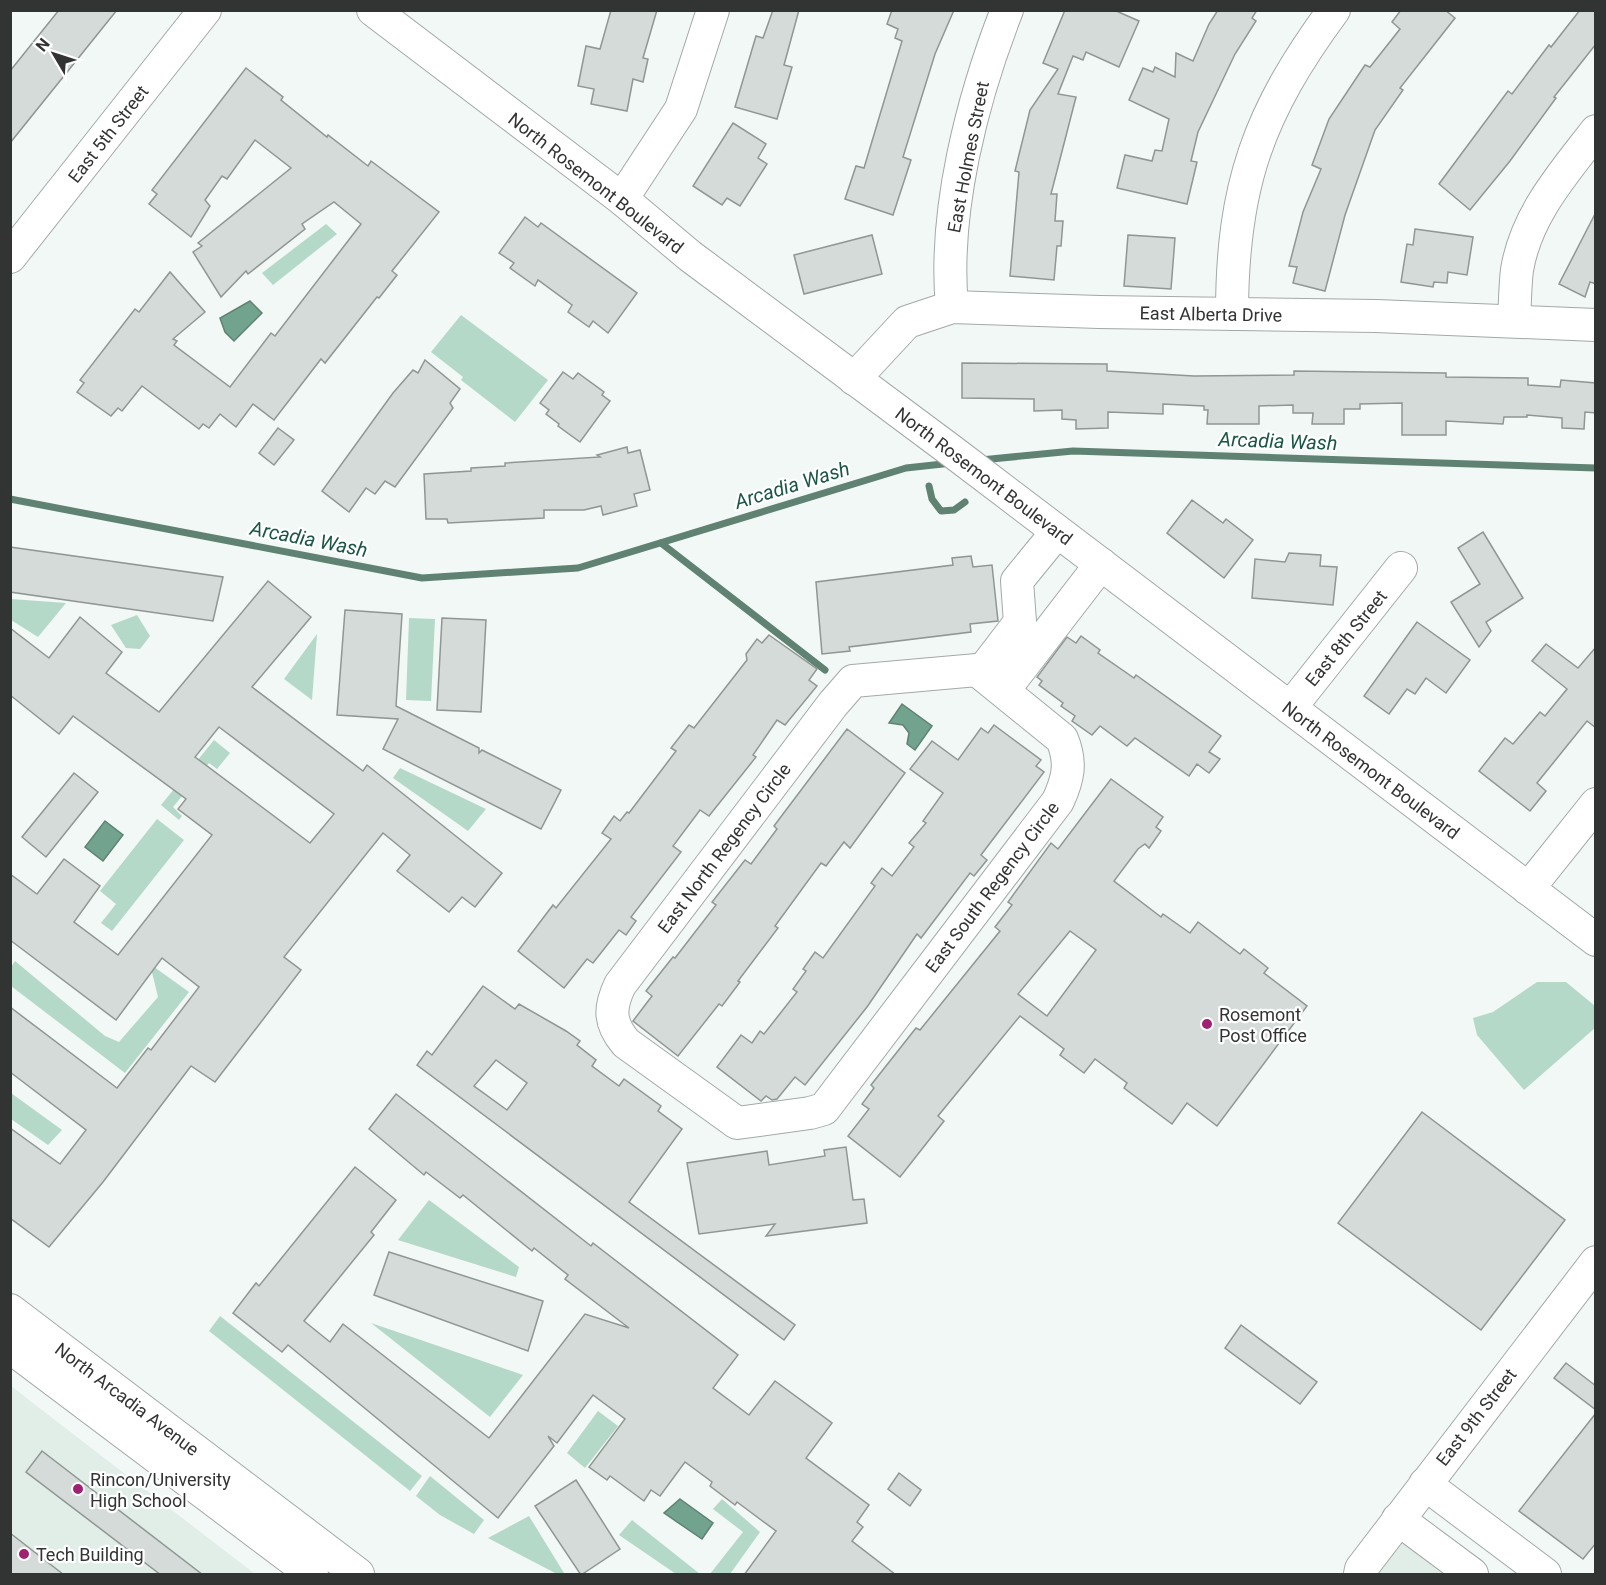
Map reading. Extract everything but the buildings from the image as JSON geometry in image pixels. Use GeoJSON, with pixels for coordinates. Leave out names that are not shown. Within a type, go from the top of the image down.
{"type":"FeatureCollection","features":[{"type":"Feature","properties":{"kind":"street","name":"East 5th Street"},"geometry":{"type":"LineString","coordinates":[[10,257],[205,10]]}},
{"type":"Feature","properties":{"kind":"street","name":"North Rosemont Boulevard"},"geometry":{"type":"LineString","coordinates":[[373,10],[622,199],[690,256],[953,452],[1596,940]]}},
{"type":"Feature","properties":{"kind":"street"},"geometry":{"type":"LineString","coordinates":[[622,199],[681,109],[713,10]]}},
{"type":"Feature","properties":{"kind":"street","name":"East Holmes Street"},"geometry":{"type":"LineString","coordinates":[[952,307],[950,259],[957,193],[973,113],[1007,10]]}},
{"type":"Feature","properties":{"kind":"street"},"geometry":{"type":"LineString","coordinates":[[1232,314],[1236,236],[1244,179],[1275,99],[1304,51],[1334,10]]}},
{"type":"Feature","properties":{"kind":"street"},"geometry":{"type":"LineString","coordinates":[[1514,321],[1517,271],[1531,224],[1542,201],[1596,131]]}},
{"type":"Feature","properties":{"kind":"street","name":"East Alberta Drive"},"geometry":{"type":"LineString","coordinates":[[854,379],[889,338],[907,322],[952,307],[1596,325]]}},
{"type":"Feature","properties":{"kind":"street"},"geometry":{"type":"LineString","coordinates":[[993,681],[1020,622],[1017,581],[1057,532]]}},
{"type":"Feature","properties":{"kind":"street"},"geometry":{"type":"LineString","coordinates":[[993,681],[1051,629],[1101,564]]}},
{"type":"Feature","properties":{"kind":"street","name":"East 8th Street"},"geometry":{"type":"LineString","coordinates":[[1290,708],[1401,568]]}},
{"type":"Feature","properties":{"kind":"street"},"geometry":{"type":"LineString","coordinates":[[1019,603],[1051,629]]}},
{"type":"Feature","properties":{"kind":"street","name":"East North Regency Circle"},"geometry":{"type":"LineString","coordinates":[[732,1121],[626,1043],[615,1030],[610,1014],[620,985],[826,713],[853,681],[977,670],[993,681]]}},
{"type":"Feature","properties":{"kind":"street","name":"East South Regency Circle"},"geometry":{"type":"LineString","coordinates":[[732,1121],[743,1125],[824,1108],[1058,801],[1070,775],[1079,765],[1062,739],[993,681]]}},
{"type":"Feature","properties":{"kind":"street"},"geometry":{"type":"LineString","coordinates":[[1528,889],[1596,804]]}},
{"type":"Feature","properties":{"kind":"street","name":"East 9th Street"},"geometry":{"type":"LineString","coordinates":[[1360,1575],[1361,1569],[1398,1519],[1596,1262]]}},
{"type":"Feature","properties":{"kind":"street","name":"North Arcadia Avenue"},"geometry":{"type":"LineString","coordinates":[[10,1310],[358,1575]]}},
{"type":"Feature","properties":{"kind":"street","name":"North Arcadia Avenue"},"geometry":{"type":"LineString","coordinates":[[10,1347],[312,1575]]}},
{"type":"Feature","properties":{"kind":"street"},"geometry":{"type":"LineString","coordinates":[[1425,1484],[1545,1575]]}},
{"type":"Feature","properties":{"kind":"street"},"geometry":{"type":"LineString","coordinates":[[1398,1519],[1472,1575]]}},
{"type":"Feature","properties":{"kind":"shaded area"},"geometry":{"type":"Polygon","coordinates":[[[326,224],[337,234],[273,285],[262,273],[326,224]]]}},
{"type":"Feature","properties":{"kind":"shaded area"},"geometry":{"type":"Polygon","coordinates":[[[250,301],[262,313],[234,341],[225,332],[220,318],[250,301]]]}},
{"type":"Feature","properties":{"kind":"shaded area"},"geometry":{"type":"Polygon","coordinates":[[[461,315],[548,380],[515,422],[461,380],[463,377],[431,352],[461,315]]]}},
{"type":"Feature","properties":{"kind":"shaded area"},"geometry":{"type":"Polygon","coordinates":[[[10,599],[66,603],[38,637],[11,620],[10,599]]]}},
{"type":"Feature","properties":{"kind":"shaded area"},"geometry":{"type":"Polygon","coordinates":[[[137,615],[150,636],[140,649],[126,648],[111,625],[137,615]]]}},
{"type":"Feature","properties":{"kind":"shaded area"},"geometry":{"type":"Polygon","coordinates":[[[409,618],[435,619],[431,701],[406,700],[409,618]]]}},
{"type":"Feature","properties":{"kind":"shaded area"},"geometry":{"type":"Polygon","coordinates":[[[317,634],[312,700],[284,679],[317,634]]]}},
{"type":"Feature","properties":{"kind":"shaded area"},"geometry":{"type":"Polygon","coordinates":[[[902,704],[932,726],[915,750],[907,744],[909,733],[903,725],[889,723],[902,704]]]}},
{"type":"Feature","properties":{"kind":"shaded area"},"geometry":{"type":"Polygon","coordinates":[[[214,740],[230,753],[217,769],[209,763],[173,807],[182,816],[179,820],[161,805],[214,740]]]}},
{"type":"Feature","properties":{"kind":"shaded area"},"geometry":{"type":"Polygon","coordinates":[[[400,768],[486,809],[468,831],[393,778],[400,768]]]}},
{"type":"Feature","properties":{"kind":"shaded area"},"geometry":{"type":"Polygon","coordinates":[[[157,819],[184,840],[112,931],[101,923],[116,904],[100,891],[157,819]]]}},
{"type":"Feature","properties":{"kind":"shaded area"},"geometry":{"type":"Polygon","coordinates":[[[105,821],[123,835],[103,861],[85,847],[105,821]]]}},
{"type":"Feature","properties":{"kind":"shaded area"},"geometry":{"type":"Polygon","coordinates":[[[15,961],[105,1036],[119,1042],[158,997],[150,964],[189,992],[125,1073],[11,986],[11,967],[15,961]]]}},
{"type":"Feature","properties":{"kind":"shaded area"},"geometry":{"type":"Polygon","coordinates":[[[1537,982],[1566,982],[1595,1006],[1595,1028],[1524,1090],[1477,1035],[1473,1018],[1493,1012],[1537,982]]]}},
{"type":"Feature","properties":{"kind":"shaded area"},"geometry":{"type":"Polygon","coordinates":[[[11,1093],[62,1130],[48,1145],[11,1119],[11,1093]]]}},
{"type":"Feature","properties":{"kind":"shaded area"},"geometry":{"type":"Polygon","coordinates":[[[429,1200],[519,1267],[516,1277],[398,1240],[429,1200]]]}},
{"type":"Feature","properties":{"kind":"shaded area"},"geometry":{"type":"Polygon","coordinates":[[[220,1316],[422,1476],[410,1491],[209,1331],[220,1316]]]}},
{"type":"Feature","properties":{"kind":"shaded area"},"geometry":{"type":"Polygon","coordinates":[[[371,1323],[523,1375],[490,1417],[371,1323]]]}},
{"type":"Feature","properties":{"kind":"shaded area","name":"Rincon/University High School"},"geometry":{"type":"Polygon","coordinates":[[[10,1385],[34,1404],[255,1574],[11,1574],[10,1385]]]}},
{"type":"Feature","properties":{"kind":"shaded area"},"geometry":{"type":"Polygon","coordinates":[[[598,1411],[618,1426],[585,1468],[567,1453],[598,1411]]]}},
{"type":"Feature","properties":{"kind":"shaded area"},"geometry":{"type":"Polygon","coordinates":[[[430,1476],[484,1520],[474,1534],[440,1515],[416,1496],[430,1476]]]}},
{"type":"Feature","properties":{"kind":"shaded area"},"geometry":{"type":"Polygon","coordinates":[[[680,1499],[713,1523],[702,1539],[664,1513],[680,1499]]]}},
{"type":"Feature","properties":{"kind":"shaded area"},"geometry":{"type":"Polygon","coordinates":[[[722,1499],[760,1532],[730,1574],[710,1574],[743,1532],[713,1509],[722,1499]]]}},
{"type":"Feature","properties":{"kind":"shaded area"},"geometry":{"type":"Polygon","coordinates":[[[529,1516],[563,1574],[557,1574],[488,1538],[529,1516]]]}},
{"type":"Feature","properties":{"kind":"shaded area"},"geometry":{"type":"Polygon","coordinates":[[[632,1520],[700,1574],[676,1574],[619,1535],[632,1520]]]}},
{"type":"Feature","properties":{"kind":"shaded area"},"geometry":{"type":"Polygon","coordinates":[[[1402,1528],[1463,1574],[1373,1574],[1402,1528]]]}},
{"type":"Feature","properties":{"kind":"waterway","name":"Arcadia Wash"},"geometry":{"type":"LineString","coordinates":[[981,460],[1073,451],[1596,468]]}},
{"type":"Feature","properties":{"kind":"waterway","name":"Arcadia Wash"},"geometry":{"type":"LineString","coordinates":[[10,499],[422,578],[578,568],[906,468],[952,463]]}},
{"type":"Feature","properties":{"kind":"waterway"},"geometry":{"type":"LineString","coordinates":[[929,486],[932,499],[941,511],[954,510],[965,502]]}},
{"type":"Feature","properties":{"kind":"waterway"},"geometry":{"type":"LineString","coordinates":[[661,543],[825,670]]}},
{"type":"Feature","properties":{"kind":"place","name":"Rosemont Post Office"},"geometry":{"type":"Point","coordinates":[1207,1024]}},
{"type":"Feature","properties":{"kind":"place","name":"Rincon/University High School"},"geometry":{"type":"Point","coordinates":[78,1489]}},
{"type":"Feature","properties":{"kind":"place","name":"Tech Building"},"geometry":{"type":"Point","coordinates":[24,1554]}}]}
